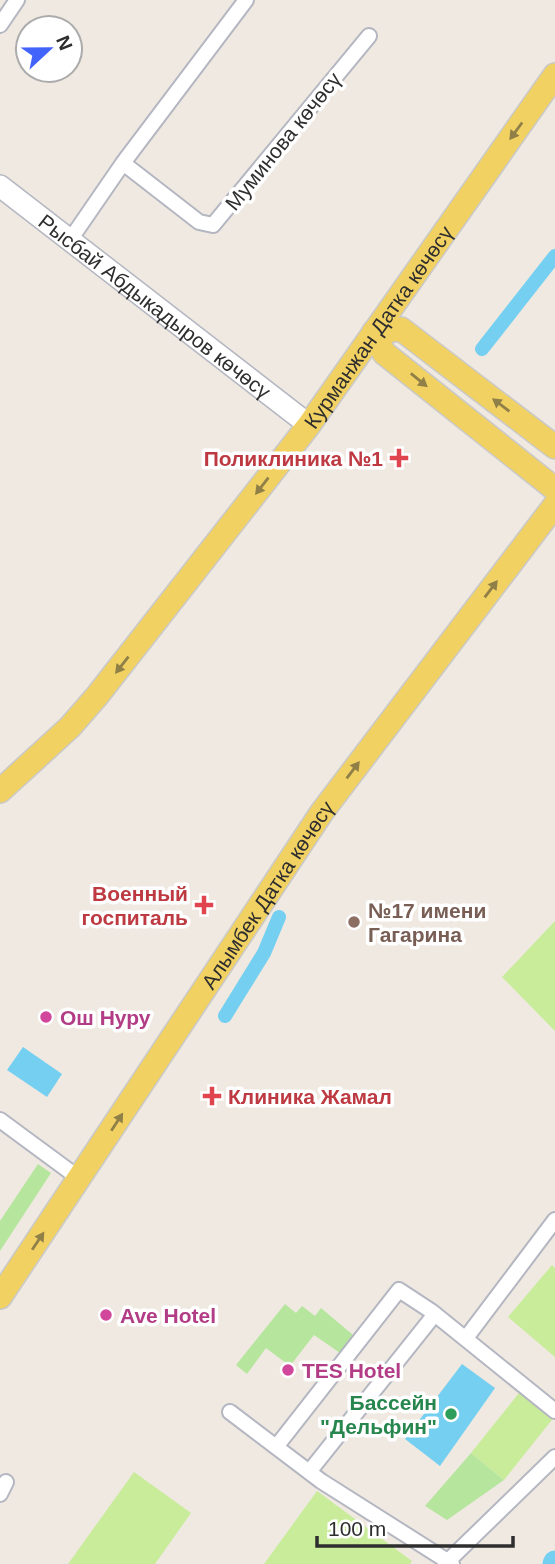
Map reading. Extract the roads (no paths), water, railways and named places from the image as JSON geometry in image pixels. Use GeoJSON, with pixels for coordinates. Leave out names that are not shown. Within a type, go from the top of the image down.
{"type":"FeatureCollection","features":[{"type":"Feature","properties":{"kind":"main road","name":"Курманжан Датка көчөсү"},"geometry":{"type":"LineString","coordinates":[[0,791],[70,727],[97,696],[309,425],[555,75]]}},
{"type":"Feature","properties":{"kind":"main road","name":"Рысбай Абдыкадыров көчөсү"},"geometry":{"type":"LineString","coordinates":[[0,186],[309,425]]}},
{"type":"Feature","properties":{"kind":"main road"},"geometry":{"type":"LineString","coordinates":[[555,447],[401,329],[374,331],[384,352],[555,489]]}},
{"type":"Feature","properties":{"kind":"main road","name":"Алымбек Датка көчөсү"},"geometry":{"type":"LineString","coordinates":[[0,1297],[321,812],[555,505]]}},
{"type":"Feature","properties":{"kind":"street"},"geometry":{"type":"LineString","coordinates":[[0,25],[17,0]]}},
{"type":"Feature","properties":{"kind":"street"},"geometry":{"type":"LineString","coordinates":[[69,240],[123,163],[246,0]]}},
{"type":"Feature","properties":{"kind":"street","name":"Муминова көчөсү"},"geometry":{"type":"LineString","coordinates":[[123,163],[199,222],[213,225],[369,36]]}},
{"type":"Feature","properties":{"kind":"street"},"geometry":{"type":"LineString","coordinates":[[0,1120],[80,1179]]}},
{"type":"Feature","properties":{"kind":"street"},"geometry":{"type":"LineString","coordinates":[[466,1338],[555,1220]]}},
{"type":"Feature","properties":{"kind":"street"},"geometry":{"type":"LineString","coordinates":[[276,1447],[399,1290],[466,1338],[555,1411]]}},
{"type":"Feature","properties":{"kind":"street"},"geometry":{"type":"LineString","coordinates":[[309,1472],[435,1314]]}},
{"type":"Feature","properties":{"kind":"street"},"geometry":{"type":"LineString","coordinates":[[230,1412],[309,1472],[448,1563],[555,1457]]}},
{"type":"Feature","properties":{"kind":"water"},"geometry":{"type":"Polygon","coordinates":[[[23,1047],[62,1074],[47,1097],[7,1070],[23,1047]]]}},
{"type":"Feature","properties":{"kind":"water","name":"Бассейн \"Дельфин\""},"geometry":{"type":"Polygon","coordinates":[[[462,1364],[495,1388],[440,1466],[405,1439],[462,1364]]]}},
{"type":"Feature","properties":{"kind":"waterway"},"geometry":{"type":"LineString","coordinates":[[482,349],[555,256]]}},
{"type":"Feature","properties":{"kind":"waterway"},"geometry":{"type":"LineString","coordinates":[[225,1016],[264,953],[279,917]]}},
{"type":"Feature","properties":{"kind":"place","name":"Поликлиника №1"},"geometry":{"type":"Point","coordinates":[399,458]}},
{"type":"Feature","properties":{"kind":"place","name":"Военный госпиталь"},"geometry":{"type":"Point","coordinates":[204,905]}},
{"type":"Feature","properties":{"kind":"place","name":"№17 имени Гагарина"},"geometry":{"type":"Point","coordinates":[354,922]}},
{"type":"Feature","properties":{"kind":"place","name":"Ош Нуру"},"geometry":{"type":"Point","coordinates":[46,1017]}},
{"type":"Feature","properties":{"kind":"place","name":"Клиника Жамал"},"geometry":{"type":"Point","coordinates":[212,1096]}},
{"type":"Feature","properties":{"kind":"place","name":"Ave Hotel"},"geometry":{"type":"Point","coordinates":[106,1315]}},
{"type":"Feature","properties":{"kind":"place","name":"TES Hotel"},"geometry":{"type":"Point","coordinates":[288,1370]}},
{"type":"Feature","properties":{"kind":"place","name":"Бассейн \"Дельфин\""},"geometry":{"type":"Point","coordinates":[451,1414]}}]}
